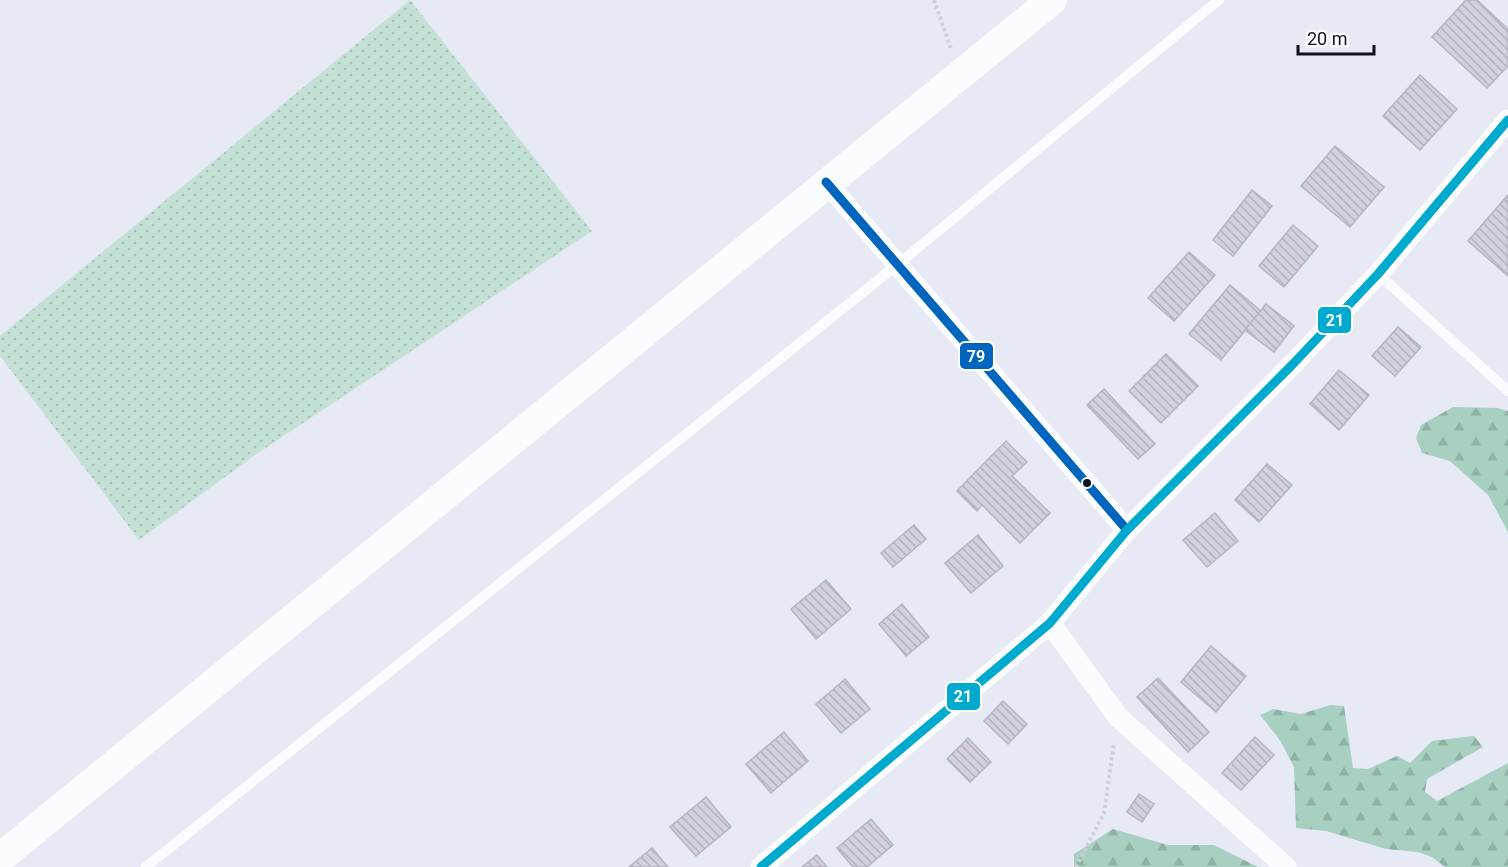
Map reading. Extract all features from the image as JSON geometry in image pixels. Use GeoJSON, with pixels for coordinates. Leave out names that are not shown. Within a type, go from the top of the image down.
{"type":"FeatureCollection","features":[{"type":"Feature","properties":{"kind":"main road"},"geometry":{"type":"LineString","coordinates":[[0,858],[826,182],[1052,0]]}},
{"type":"Feature","properties":{"kind":"street"},"geometry":{"type":"LineString","coordinates":[[761,867],[1050,623],[1126,530],[1292,365],[1378,274],[1508,120]]}},
{"type":"Feature","properties":{"kind":"street"},"geometry":{"type":"LineString","coordinates":[[826,182],[1126,530]]}},
{"type":"Feature","properties":{"kind":"street"},"geometry":{"type":"LineString","coordinates":[[1050,623],[1118,717],[1286,867]]}},
{"type":"Feature","properties":{"kind":"lane"},"geometry":{"type":"LineString","coordinates":[[146,867],[897,265],[1218,0]]}},
{"type":"Feature","properties":{"kind":"lane"},"geometry":{"type":"LineString","coordinates":[[1378,274],[1508,391]]}},
{"type":"Feature","properties":{"kind":"path"},"geometry":{"type":"LineString","coordinates":[[934,0],[961,75]]}},
{"type":"Feature","properties":{"kind":"path"},"geometry":{"type":"LineString","coordinates":[[1076,867],[1104,813],[1118,717]]}},
{"type":"Feature","properties":{"kind":"green space"},"geometry":{"type":"Polygon","coordinates":[[[410,0],[592,231],[255,455],[139,540],[0,356],[0,336],[410,0]]]}},
{"type":"Feature","properties":{"kind":"green space"},"geometry":{"type":"Polygon","coordinates":[[[1453,407],[1497,408],[1508,411],[1508,532],[1488,495],[1450,461],[1422,453],[1416,438],[1421,425],[1453,407]]]}},
{"type":"Feature","properties":{"kind":"green space"},"geometry":{"type":"Polygon","coordinates":[[[1330,705],[1344,706],[1353,768],[1368,769],[1397,756],[1410,763],[1432,741],[1474,736],[1483,747],[1427,779],[1425,792],[1437,801],[1508,763],[1508,867],[1445,867],[1432,857],[1418,852],[1386,849],[1326,831],[1296,828],[1294,767],[1280,740],[1260,715],[1273,709],[1301,714],[1330,705]]]}},
{"type":"Feature","properties":{"kind":"green space"},"geometry":{"type":"Polygon","coordinates":[[[1113,829],[1168,845],[1214,845],[1258,867],[1074,867],[1074,854],[1113,829]]]}},
{"type":"Feature","properties":{"kind":"building"},"geometry":{"type":"Polygon","coordinates":[[[1466,0],[1477,0],[1508,29],[1508,66],[1487,88],[1432,37],[1466,0]]]}},
{"type":"Feature","properties":{"kind":"building"},"geometry":{"type":"Polygon","coordinates":[[[1420,75],[1457,109],[1420,150],[1383,116],[1420,75]]]}},
{"type":"Feature","properties":{"kind":"building"},"geometry":{"type":"Polygon","coordinates":[[[1335,146],[1384,187],[1350,227],[1301,186],[1335,146]]]}},
{"type":"Feature","properties":{"kind":"building"},"geometry":{"type":"Polygon","coordinates":[[[1252,190],[1272,206],[1233,256],[1213,240],[1252,190]]]}},
{"type":"Feature","properties":{"kind":"building"},"geometry":{"type":"Polygon","coordinates":[[[1508,195],[1508,276],[1468,241],[1508,195]]]}},
{"type":"Feature","properties":{"kind":"building"},"geometry":{"type":"Polygon","coordinates":[[[1293,225],[1318,246],[1284,287],[1259,266],[1293,225]]]}},
{"type":"Feature","properties":{"kind":"building"},"geometry":{"type":"Polygon","coordinates":[[[1189,252],[1215,275],[1174,321],[1148,298],[1189,252]]]}},
{"type":"Feature","properties":{"kind":"building"},"geometry":{"type":"Polygon","coordinates":[[[1230,285],[1261,311],[1221,360],[1189,334],[1230,285]]]}},
{"type":"Feature","properties":{"kind":"building"},"geometry":{"type":"Polygon","coordinates":[[[1266,304],[1294,326],[1274,352],[1245,330],[1266,304]]]}},
{"type":"Feature","properties":{"kind":"building"},"geometry":{"type":"Polygon","coordinates":[[[1398,327],[1421,347],[1395,376],[1372,356],[1398,327]]]}},
{"type":"Feature","properties":{"kind":"building"},"geometry":{"type":"Polygon","coordinates":[[[1166,354],[1198,386],[1161,423],[1129,391],[1166,354]]]}},
{"type":"Feature","properties":{"kind":"building"},"geometry":{"type":"Polygon","coordinates":[[[1339,370],[1369,395],[1339,430],[1310,404],[1339,370]]]}},
{"type":"Feature","properties":{"kind":"building"},"geometry":{"type":"Polygon","coordinates":[[[1104,389],[1155,444],[1138,459],[1087,405],[1104,389]]]}},
{"type":"Feature","properties":{"kind":"building"},"geometry":{"type":"Polygon","coordinates":[[[1006,441],[1027,462],[1012,476],[1050,513],[1020,543],[982,505],[977,511],[957,491],[1006,441]]]}},
{"type":"Feature","properties":{"kind":"building"},"geometry":{"type":"Polygon","coordinates":[[[1267,464],[1292,485],[1259,522],[1235,500],[1267,464]]]}},
{"type":"Feature","properties":{"kind":"building"},"geometry":{"type":"Polygon","coordinates":[[[1215,513],[1238,541],[1207,567],[1183,540],[1215,513]]]}},
{"type":"Feature","properties":{"kind":"building"},"geometry":{"type":"Polygon","coordinates":[[[914,525],[926,539],[893,567],[881,553],[914,525]]]}},
{"type":"Feature","properties":{"kind":"building"},"geometry":{"type":"Polygon","coordinates":[[[978,535],[1003,566],[971,593],[945,563],[978,535]]]}},
{"type":"Feature","properties":{"kind":"building"},"geometry":{"type":"Polygon","coordinates":[[[826,580],[851,609],[816,639],[791,609],[826,580]]]}},
{"type":"Feature","properties":{"kind":"building"},"geometry":{"type":"Polygon","coordinates":[[[902,604],[929,637],[906,656],[879,624],[902,604]]]}},
{"type":"Feature","properties":{"kind":"building"},"geometry":{"type":"Polygon","coordinates":[[[1211,646],[1246,676],[1216,712],[1181,682],[1211,646]]]}},
{"type":"Feature","properties":{"kind":"building"},"geometry":{"type":"Polygon","coordinates":[[[1158,678],[1209,732],[1188,752],[1137,697],[1158,678]]]}},
{"type":"Feature","properties":{"kind":"building"},"geometry":{"type":"Polygon","coordinates":[[[845,679],[870,709],[841,733],[816,704],[845,679]]]}},
{"type":"Feature","properties":{"kind":"building"},"geometry":{"type":"Polygon","coordinates":[[[1003,701],[1027,724],[1008,744],[984,721],[1003,701]]]}},
{"type":"Feature","properties":{"kind":"building"},"geometry":{"type":"Polygon","coordinates":[[[784,732],[808,761],[771,793],[746,764],[784,732]]]}},
{"type":"Feature","properties":{"kind":"building"},"geometry":{"type":"Polygon","coordinates":[[[1255,737],[1274,755],[1241,790],[1222,773],[1255,737]]]}},
{"type":"Feature","properties":{"kind":"building"},"geometry":{"type":"Polygon","coordinates":[[[968,738],[991,762],[970,782],[947,759],[968,738]]]}},
{"type":"Feature","properties":{"kind":"building"},"geometry":{"type":"Polygon","coordinates":[[[1139,794],[1154,804],[1142,822],[1127,812],[1139,794]]]}},
{"type":"Feature","properties":{"kind":"building"},"geometry":{"type":"Polygon","coordinates":[[[706,797],[731,827],[696,856],[670,827],[706,797]]]}},
{"type":"Feature","properties":{"kind":"building"},"geometry":{"type":"Polygon","coordinates":[[[871,819],[893,845],[867,867],[853,867],[837,848],[871,819]]]}},
{"type":"Feature","properties":{"kind":"building"},"geometry":{"type":"Polygon","coordinates":[[[652,848],[668,867],[629,867],[652,848]]]}},
{"type":"Feature","properties":{"kind":"building"},"geometry":{"type":"Polygon","coordinates":[[[817,855],[827,867],[802,867],[817,855]]]}},
{"type":"Feature","properties":{"kind":"transit line","name":"21"},"geometry":{"type":"LineString","coordinates":[[761,867],[1050,623],[1127,530],[1292,365],[1378,274],[1508,120]]}},
{"type":"Feature","properties":{"kind":"transit line","name":"79"},"geometry":{"type":"LineString","coordinates":[[826,182],[1127,530]]}}]}
